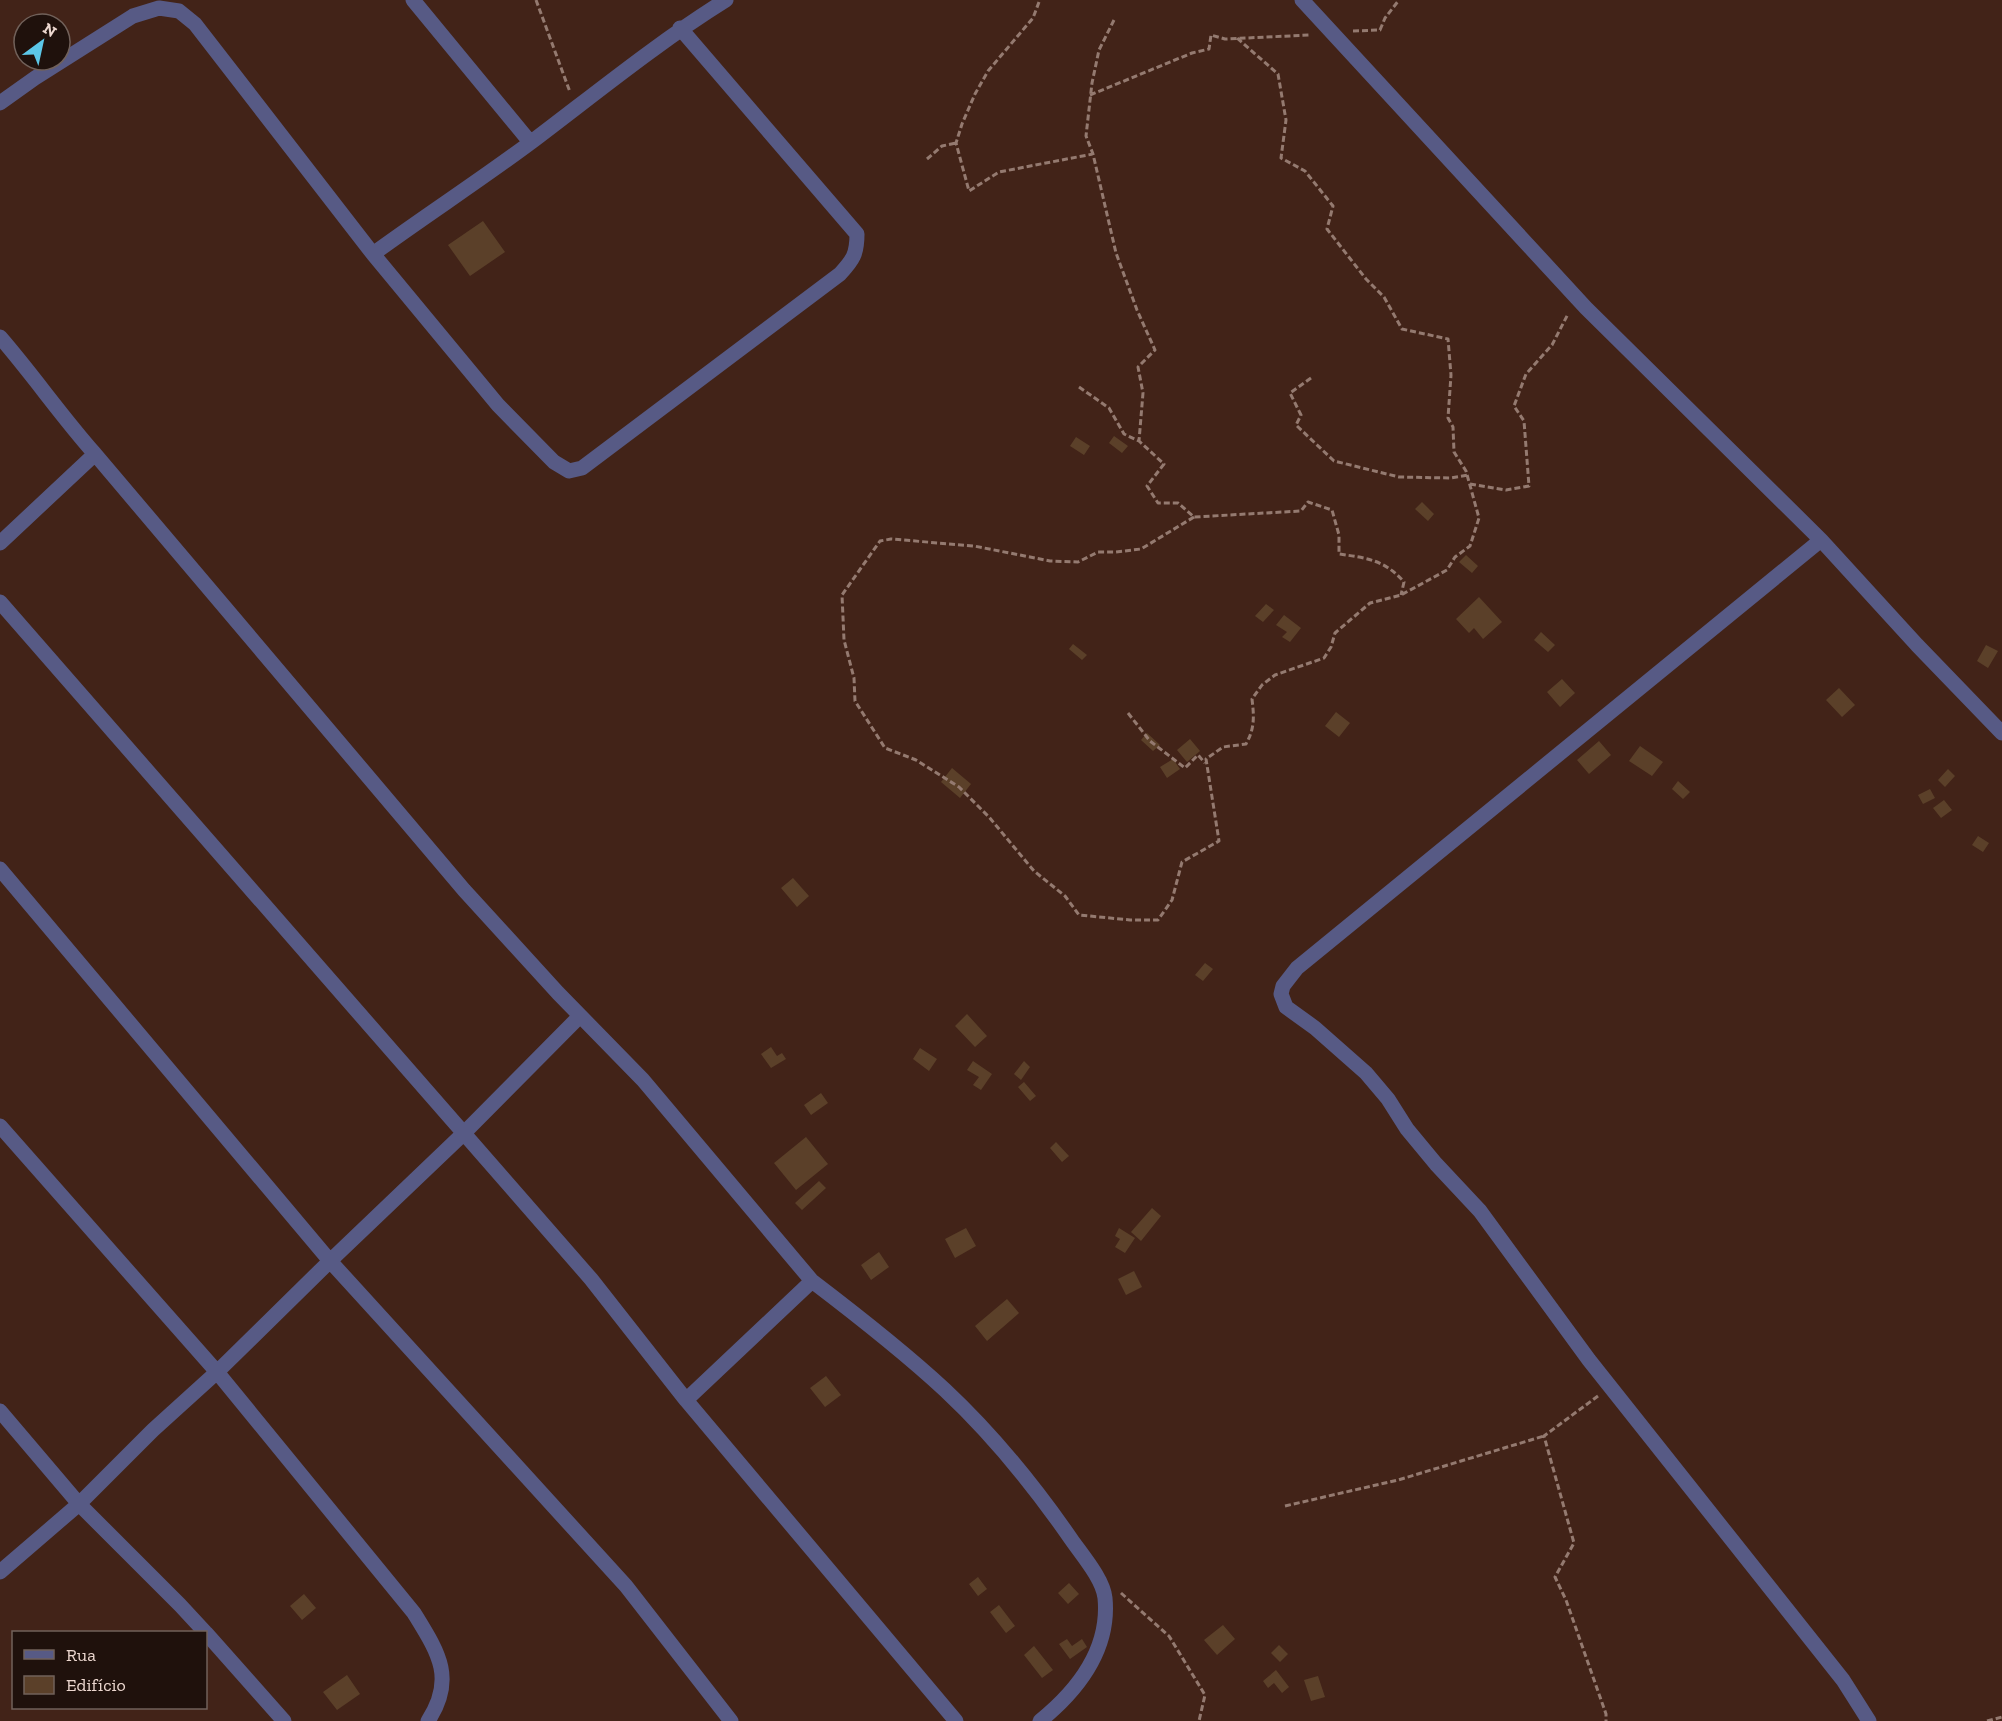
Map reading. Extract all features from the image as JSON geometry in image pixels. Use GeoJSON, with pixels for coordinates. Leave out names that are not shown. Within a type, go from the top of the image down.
{"type":"FeatureCollection","features":[{"type":"Feature","properties":{"kind":"street"},"geometry":{"type":"LineString","coordinates":[[413,0],[530,142]]}},
{"type":"Feature","properties":{"kind":"street"},"geometry":{"type":"LineString","coordinates":[[373,254],[445,205],[680,28],[726,0]]}},
{"type":"Feature","properties":{"kind":"street"},"geometry":{"type":"LineString","coordinates":[[1302,0],[1586,308],[1821,540],[1917,645],[2002,733]]}},
{"type":"Feature","properties":{"kind":"street"},"geometry":{"type":"LineString","coordinates":[[0,102],[133,16],[159,8],[179,11],[195,24],[373,254],[498,405],[561,467],[569,471],[582,468],[840,274],[857,249],[856,234],[680,28]]}},
{"type":"Feature","properties":{"kind":"street"},"geometry":{"type":"LineString","coordinates":[[0,337],[70,426],[464,890],[580,1016],[643,1080],[812,1281],[874,1328],[947,1392],[1002,1450],[1064,1529],[1093,1571],[1105,1597],[1103,1634],[1090,1666],[1063,1702],[1040,1721]]}},
{"type":"Feature","properties":{"kind":"street"},"geometry":{"type":"LineString","coordinates":[[0,543],[95,454]]}},
{"type":"Feature","properties":{"kind":"street"},"geometry":{"type":"LineString","coordinates":[[1821,540],[1298,968],[1283,986],[1281,994],[1286,1007],[1315,1028],[1366,1073],[1388,1099],[1407,1129],[1480,1211],[1610,1387],[1844,1680],[1869,1721]]}},
{"type":"Feature","properties":{"kind":"street"},"geometry":{"type":"LineString","coordinates":[[0,602],[591,1279],[686,1400],[957,1721]]}},
{"type":"Feature","properties":{"kind":"street"},"geometry":{"type":"LineString","coordinates":[[0,869],[330,1260],[626,1586],[731,1721]]}},
{"type":"Feature","properties":{"kind":"street"},"geometry":{"type":"LineString","coordinates":[[0,1572],[79,1504],[153,1430],[217,1372],[330,1260],[463,1134],[580,1016]]}},
{"type":"Feature","properties":{"kind":"street"},"geometry":{"type":"LineString","coordinates":[[0,1126],[217,1372],[414,1613],[438,1651],[443,1678],[437,1706],[428,1721]]}},
{"type":"Feature","properties":{"kind":"street"},"geometry":{"type":"LineString","coordinates":[[686,1400],[812,1281]]}},
{"type":"Feature","properties":{"kind":"street"},"geometry":{"type":"LineString","coordinates":[[0,1411],[79,1504],[203,1631]]}},
{"type":"Feature","properties":{"kind":"street"},"geometry":{"type":"LineString","coordinates":[[207,1635],[284,1721]]}},
{"type":"Feature","properties":{"kind":"path"},"geometry":{"type":"LineString","coordinates":[[536,0],[576,107]]}},
{"type":"Feature","properties":{"kind":"path"},"geometry":{"type":"LineString","coordinates":[[1090,95],[1182,57],[1209,49],[1211,35],[1225,39],[1380,30],[1385,18],[1400,0]]}},
{"type":"Feature","properties":{"kind":"path"},"geometry":{"type":"LineString","coordinates":[[1039,2],[1034,18],[988,71],[975,94],[956,143],[969,191],[999,171],[1093,154]]}},
{"type":"Feature","properties":{"kind":"path"},"geometry":{"type":"LineString","coordinates":[[1114,20],[1099,50],[1090,95],[1086,136],[1093,154],[1116,253],[1155,350],[1138,367],[1143,393],[1139,441]]}},
{"type":"Feature","properties":{"kind":"path"},"geometry":{"type":"LineString","coordinates":[[1237,38],[1278,74],[1286,120],[1281,158],[1305,171],[1333,206],[1326,229],[1366,279],[1384,297],[1402,329],[1448,339],[1451,375],[1448,418],[1453,427],[1454,452],[1468,475],[1479,518],[1470,546],[1455,556],[1447,570],[1401,595],[1370,603],[1335,633],[1331,647],[1324,658],[1275,675],[1262,685],[1252,699],[1254,721],[1252,733],[1246,744],[1223,747],[1206,759],[1219,840],[1182,862],[1172,900],[1158,920],[1079,915],[1065,896],[1034,872],[989,817],[959,787],[916,760],[885,748],[855,701],[854,678],[844,640],[842,595],[880,541],[891,539],[974,546],[1050,561],[1078,562],[1098,552],[1141,549],[1194,517],[1301,511],[1308,502],[1332,510],[1339,535],[1339,554],[1371,558],[1395,572],[1404,582],[1401,595]]}},
{"type":"Feature","properties":{"kind":"path"},"geometry":{"type":"LineString","coordinates":[[927,159],[942,146],[956,143]]}},
{"type":"Feature","properties":{"kind":"path"},"geometry":{"type":"LineString","coordinates":[[1470,484],[1506,490],[1529,486],[1524,421],[1514,406],[1526,374],[1552,345],[1568,314],[1586,308]]}},
{"type":"Feature","properties":{"kind":"path"},"geometry":{"type":"LineString","coordinates":[[1311,378],[1290,393],[1300,415],[1296,425],[1334,461],[1399,477],[1450,478],[1468,475]]}},
{"type":"Feature","properties":{"kind":"path"},"geometry":{"type":"LineString","coordinates":[[1079,387],[1109,408],[1125,434],[1139,441],[1164,464],[1147,486],[1158,503],[1178,503],[1194,517]]}},
{"type":"Feature","properties":{"kind":"path"},"geometry":{"type":"LineString","coordinates":[[1128,713],[1150,741],[1185,768],[1198,755],[1207,765]]}},
{"type":"Feature","properties":{"kind":"path"},"geometry":{"type":"LineString","coordinates":[[1285,1506],[1398,1480],[1544,1436],[1610,1387]]}},
{"type":"Feature","properties":{"kind":"path"},"geometry":{"type":"LineString","coordinates":[[1544,1436],[1574,1543],[1555,1577],[1566,1600],[1606,1714],[1606,1721]]}},
{"type":"Feature","properties":{"kind":"path"},"geometry":{"type":"LineString","coordinates":[[1115,1588],[1168,1636],[1205,1695],[1199,1721]]}},
{"type":"Feature","properties":{"kind":"path"},"geometry":{"type":"LineString","coordinates":[[1987,1721],[2002,1717]]}},
{"type":"Feature","properties":{"kind":"building"},"geometry":{"type":"Polygon","coordinates":[[[483,221],[505,252],[470,276],[448,245],[483,221]]]}},
{"type":"Feature","properties":{"kind":"building"},"geometry":{"type":"Polygon","coordinates":[[[1114,436],[1128,446],[1122,453],[1109,443],[1114,436]]]}},
{"type":"Feature","properties":{"kind":"building"},"geometry":{"type":"Polygon","coordinates":[[[1076,437],[1090,446],[1084,455],[1070,446],[1076,437]]]}},
{"type":"Feature","properties":{"kind":"building"},"geometry":{"type":"Polygon","coordinates":[[[1422,502],[1434,514],[1428,521],[1415,509],[1422,502]]]}},
{"type":"Feature","properties":{"kind":"building"},"geometry":{"type":"Polygon","coordinates":[[[1466,555],[1478,566],[1472,573],[1459,562],[1466,555]]]}},
{"type":"Feature","properties":{"kind":"building"},"geometry":{"type":"Polygon","coordinates":[[[1479,597],[1502,622],[1483,639],[1474,628],[1469,633],[1456,619],[1479,597]]]}},
{"type":"Feature","properties":{"kind":"building"},"geometry":{"type":"Polygon","coordinates":[[[1266,604],[1274,610],[1263,622],[1255,616],[1266,604]]]}},
{"type":"Feature","properties":{"kind":"building"},"geometry":{"type":"Polygon","coordinates":[[[1284,615],[1301,628],[1290,642],[1282,637],[1287,632],[1276,625],[1284,615]]]}},
{"type":"Feature","properties":{"kind":"building"},"geometry":{"type":"Polygon","coordinates":[[[1541,632],[1555,645],[1548,652],[1534,640],[1541,632]]]}},
{"type":"Feature","properties":{"kind":"building"},"geometry":{"type":"Polygon","coordinates":[[[1073,644],[1087,655],[1082,660],[1069,649],[1073,644]]]}},
{"type":"Feature","properties":{"kind":"building"},"geometry":{"type":"Polygon","coordinates":[[[1986,645],[1998,651],[1988,668],[1977,661],[1986,645]]]}},
{"type":"Feature","properties":{"kind":"building"},"geometry":{"type":"Polygon","coordinates":[[[1562,679],[1575,693],[1560,707],[1547,692],[1562,679]]]}},
{"type":"Feature","properties":{"kind":"building"},"geometry":{"type":"Polygon","coordinates":[[[1839,688],[1855,705],[1842,717],[1826,700],[1839,688]]]}},
{"type":"Feature","properties":{"kind":"building"},"geometry":{"type":"Polygon","coordinates":[[[1336,712],[1350,723],[1339,737],[1325,726],[1336,712]]]}},
{"type":"Feature","properties":{"kind":"building"},"geometry":{"type":"Polygon","coordinates":[[[1147,733],[1160,745],[1153,751],[1141,740],[1147,733]]]}},
{"type":"Feature","properties":{"kind":"building"},"geometry":{"type":"Polygon","coordinates":[[[1190,739],[1200,751],[1187,762],[1177,750],[1190,739]]]}},
{"type":"Feature","properties":{"kind":"building"},"geometry":{"type":"Polygon","coordinates":[[[1599,741],[1611,755],[1589,774],[1577,760],[1599,741]]]}},
{"type":"Feature","properties":{"kind":"building"},"geometry":{"type":"Polygon","coordinates":[[[1640,746],[1663,762],[1652,776],[1629,761],[1640,746]]]}},
{"type":"Feature","properties":{"kind":"building"},"geometry":{"type":"Polygon","coordinates":[[[1173,759],[1180,769],[1167,778],[1160,767],[1173,759]]]}},
{"type":"Feature","properties":{"kind":"building"},"geometry":{"type":"Polygon","coordinates":[[[952,768],[971,784],[960,798],[941,782],[952,768]]]}},
{"type":"Feature","properties":{"kind":"building"},"geometry":{"type":"Polygon","coordinates":[[[1948,769],[1955,776],[1945,787],[1938,780],[1948,769]]]}},
{"type":"Feature","properties":{"kind":"building"},"geometry":{"type":"Polygon","coordinates":[[[1678,781],[1690,792],[1683,799],[1672,789],[1678,781]]]}},
{"type":"Feature","properties":{"kind":"building"},"geometry":{"type":"Polygon","coordinates":[[[1930,789],[1935,798],[1923,804],[1918,795],[1930,789]]]}},
{"type":"Feature","properties":{"kind":"building"},"geometry":{"type":"Polygon","coordinates":[[[1944,800],[1952,810],[1941,818],[1933,808],[1944,800]]]}},
{"type":"Feature","properties":{"kind":"building"},"geometry":{"type":"Polygon","coordinates":[[[1978,836],[1989,843],[1983,852],[1972,845],[1978,836]]]}},
{"type":"Feature","properties":{"kind":"building"},"geometry":{"type":"Polygon","coordinates":[[[793,878],[809,896],[797,907],[781,888],[793,878]]]}},
{"type":"Feature","properties":{"kind":"building"},"geometry":{"type":"Polygon","coordinates":[[[1205,963],[1213,969],[1203,981],[1195,975],[1205,963]]]}},
{"type":"Feature","properties":{"kind":"building"},"geometry":{"type":"Polygon","coordinates":[[[967,1014],[987,1036],[975,1047],[955,1026],[967,1014]]]}},
{"type":"Feature","properties":{"kind":"building"},"geometry":{"type":"Polygon","coordinates":[[[771,1047],[777,1056],[782,1053],[786,1059],[771,1068],[761,1054],[771,1047]]]}},
{"type":"Feature","properties":{"kind":"building"},"geometry":{"type":"Polygon","coordinates":[[[920,1048],[937,1059],[929,1071],[913,1059],[920,1048]]]}},
{"type":"Feature","properties":{"kind":"building"},"geometry":{"type":"Polygon","coordinates":[[[973,1061],[992,1074],[981,1090],[973,1085],[979,1077],[967,1070],[973,1061]]]}},
{"type":"Feature","properties":{"kind":"building"},"geometry":{"type":"Polygon","coordinates":[[[1024,1061],[1030,1067],[1021,1080],[1014,1074],[1024,1061]]]}},
{"type":"Feature","properties":{"kind":"building"},"geometry":{"type":"Polygon","coordinates":[[[1024,1082],[1036,1096],[1030,1101],[1018,1087],[1024,1082]]]}},
{"type":"Feature","properties":{"kind":"building"},"geometry":{"type":"Polygon","coordinates":[[[821,1093],[828,1103],[811,1115],[804,1105],[821,1093]]]}},
{"type":"Feature","properties":{"kind":"building"},"geometry":{"type":"Polygon","coordinates":[[[806,1137],[828,1164],[796,1190],[774,1163],[806,1137]]]}},
{"type":"Feature","properties":{"kind":"building"},"geometry":{"type":"Polygon","coordinates":[[[1056,1142],[1069,1156],[1062,1162],[1050,1148],[1056,1142]]]}},
{"type":"Feature","properties":{"kind":"building"},"geometry":{"type":"Polygon","coordinates":[[[819,1181],[826,1188],[802,1210],[795,1203],[819,1181]]]}},
{"type":"Feature","properties":{"kind":"building"},"geometry":{"type":"Polygon","coordinates":[[[1152,1208],[1161,1216],[1141,1241],[1131,1232],[1152,1208]]]}},
{"type":"Feature","properties":{"kind":"building"},"geometry":{"type":"Polygon","coordinates":[[[966,1228],[976,1246],[955,1258],[945,1239],[966,1228]]]}},
{"type":"Feature","properties":{"kind":"building"},"geometry":{"type":"Polygon","coordinates":[[[1119,1228],[1135,1238],[1125,1253],[1115,1247],[1120,1239],[1115,1236],[1119,1228]]]}},
{"type":"Feature","properties":{"kind":"building"},"geometry":{"type":"Polygon","coordinates":[[[879,1252],[889,1267],[871,1280],[861,1265],[879,1252]]]}},
{"type":"Feature","properties":{"kind":"building"},"geometry":{"type":"Polygon","coordinates":[[[1134,1271],[1142,1287],[1126,1295],[1118,1279],[1134,1271]]]}},
{"type":"Feature","properties":{"kind":"building"},"geometry":{"type":"Polygon","coordinates":[[[1007,1299],[1019,1313],[987,1341],[975,1326],[1007,1299]]]}},
{"type":"Feature","properties":{"kind":"building"},"geometry":{"type":"Polygon","coordinates":[[[826,1376],[841,1395],[825,1407],[810,1388],[826,1376]]]}},
{"type":"Feature","properties":{"kind":"building"},"geometry":{"type":"Polygon","coordinates":[[[978,1577],[987,1589],[978,1596],[969,1584],[978,1577]]]}},
{"type":"Feature","properties":{"kind":"building"},"geometry":{"type":"Polygon","coordinates":[[[1069,1583],[1079,1594],[1068,1604],[1058,1593],[1069,1583]]]}},
{"type":"Feature","properties":{"kind":"building"},"geometry":{"type":"Polygon","coordinates":[[[304,1594],[316,1608],[302,1620],[290,1606],[304,1594]]]}},
{"type":"Feature","properties":{"kind":"building"},"geometry":{"type":"Polygon","coordinates":[[[999,1605],[1015,1626],[1006,1633],[990,1612],[999,1605]]]}},
{"type":"Feature","properties":{"kind":"building"},"geometry":{"type":"Polygon","coordinates":[[[1223,1625],[1235,1639],[1217,1655],[1204,1640],[1223,1625]]]}},
{"type":"Feature","properties":{"kind":"building"},"geometry":{"type":"Polygon","coordinates":[[[1067,1639],[1072,1646],[1082,1639],[1087,1647],[1070,1659],[1059,1644],[1067,1639]]]}},
{"type":"Feature","properties":{"kind":"building"},"geometry":{"type":"Polygon","coordinates":[[[1279,1645],[1288,1654],[1280,1662],[1271,1653],[1279,1645]]]}},
{"type":"Feature","properties":{"kind":"building"},"geometry":{"type":"Polygon","coordinates":[[[1034,1646],[1053,1670],[1042,1678],[1024,1655],[1034,1646]]]}},
{"type":"Feature","properties":{"kind":"building"},"geometry":{"type":"Polygon","coordinates":[[[1276,1670],[1289,1687],[1282,1693],[1274,1683],[1268,1688],[1263,1681],[1276,1670]]]}},
{"type":"Feature","properties":{"kind":"building"},"geometry":{"type":"Polygon","coordinates":[[[347,1675],[360,1694],[337,1710],[323,1692],[347,1675]]]}},
{"type":"Feature","properties":{"kind":"building"},"geometry":{"type":"Polygon","coordinates":[[[1318,1676],[1325,1697],[1311,1701],[1304,1680],[1318,1676]]]}}]}
